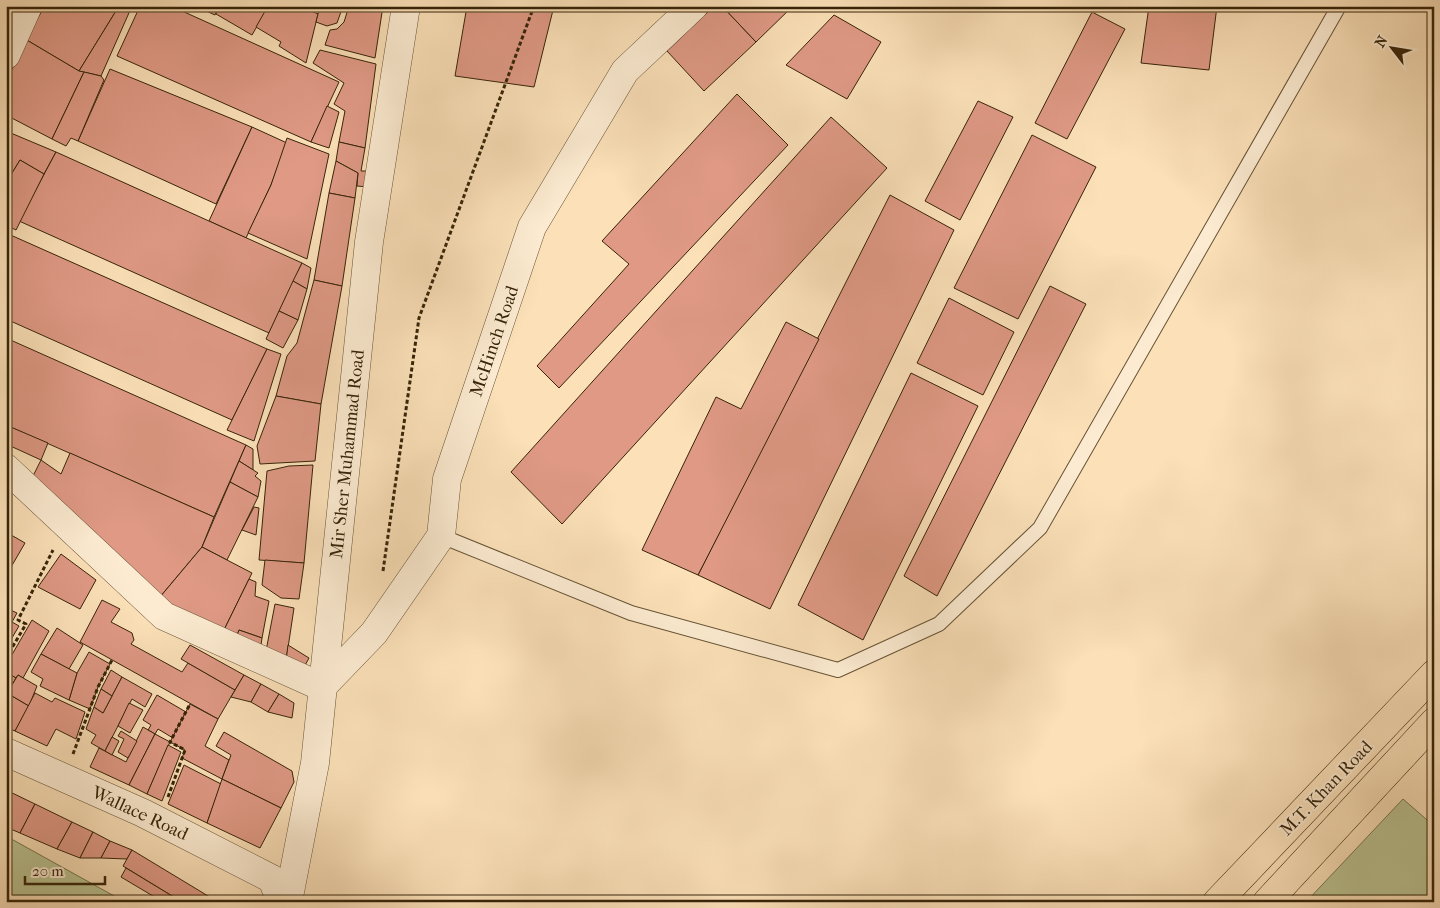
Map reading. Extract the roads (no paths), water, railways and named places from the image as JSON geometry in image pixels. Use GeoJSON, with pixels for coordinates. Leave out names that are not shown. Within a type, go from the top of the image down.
{"type":"FeatureCollection","features":[{"type":"Feature","properties":{"kind":"highway","name":"M.T. Khan Road"},"geometry":{"type":"LineString","coordinates":[[1217,902],[1426,682]]}},
{"type":"Feature","properties":{"kind":"highway","name":"M.T. Khan Road"},"geometry":{"type":"LineString","coordinates":[[1267,902],[1434,722]]}},
{"type":"Feature","properties":{"kind":"street"},"geometry":{"type":"LineString","coordinates":[[6,55],[28,6]]}},
{"type":"Feature","properties":{"kind":"street","name":"Mir Sher Muhammad Road"},"geometry":{"type":"LineString","coordinates":[[288,902],[315,764],[369,242],[406,6]]}},
{"type":"Feature","properties":{"kind":"street","name":"McHinch Road"},"geometry":{"type":"LineString","coordinates":[[322,687],[374,634],[441,536],[447,479],[532,226],[625,71],[694,6]]}},
{"type":"Feature","properties":{"kind":"street"},"geometry":{"type":"LineString","coordinates":[[6,468],[164,616],[322,687]]}},
{"type":"Feature","properties":{"kind":"street","name":"Wallace Road"},"geometry":{"type":"LineString","coordinates":[[6,752],[159,821],[277,890]]}},
{"type":"Feature","properties":{"kind":"lane"},"geometry":{"type":"LineString","coordinates":[[441,536],[631,613],[838,670],[939,624],[1040,528],[1339,6]]}}]}
